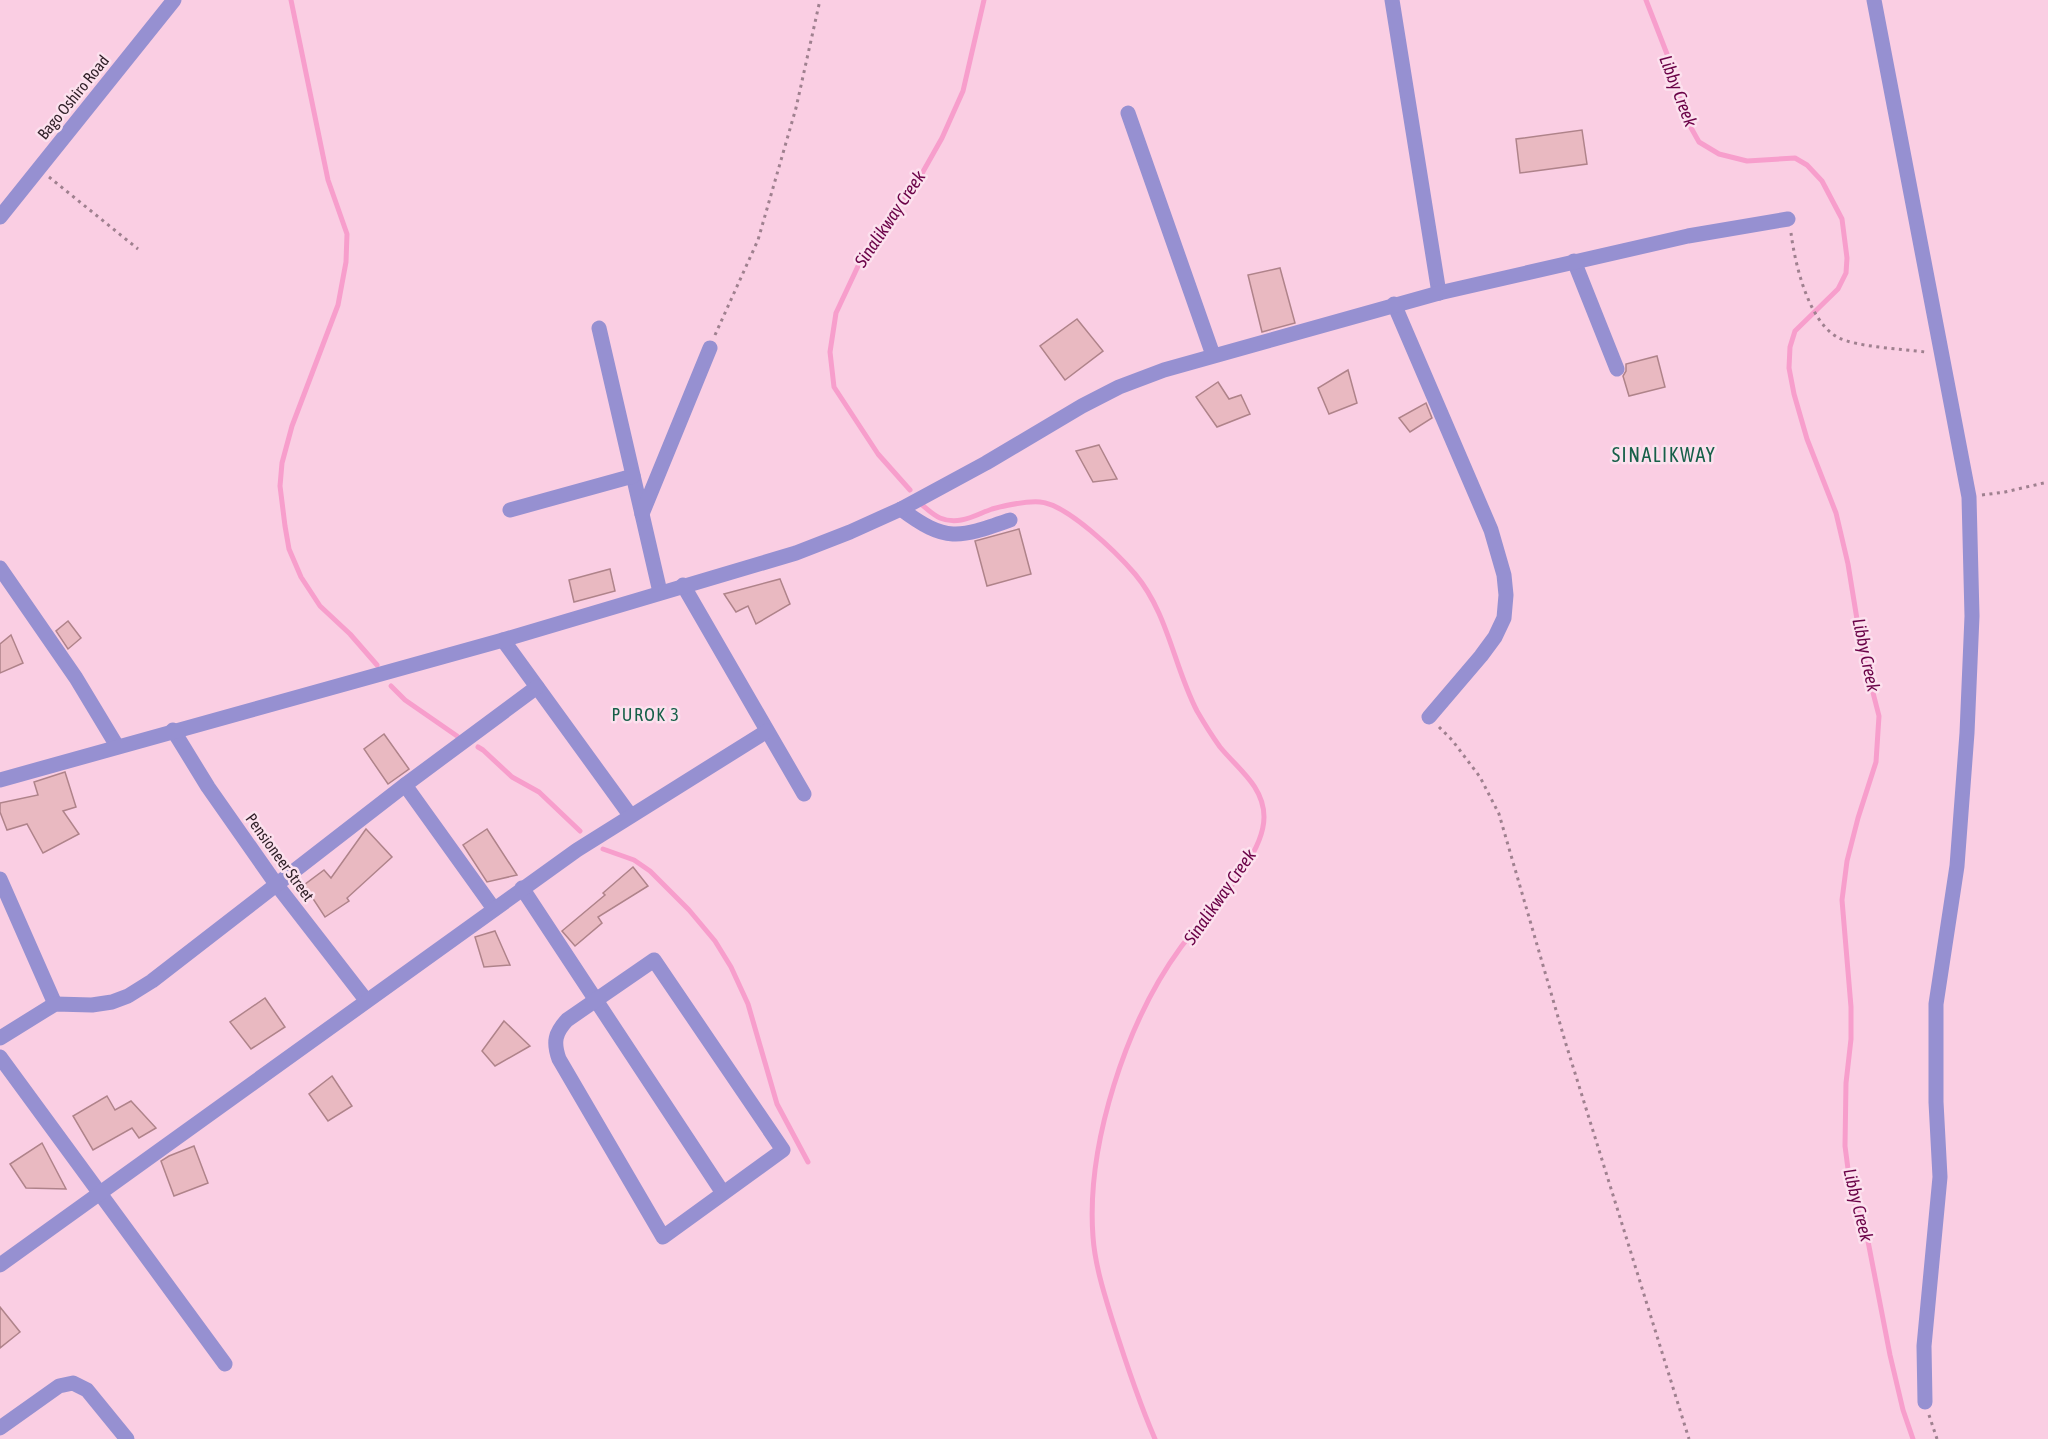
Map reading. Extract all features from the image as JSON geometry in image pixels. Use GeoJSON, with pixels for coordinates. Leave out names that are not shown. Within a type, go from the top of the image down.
{"type":"FeatureCollection","features":[{"type":"Feature","properties":{"kind":"street","name":"Bago Oshiro Road"},"geometry":{"type":"LineString","coordinates":[[0,217],[174,0]]}},
{"type":"Feature","properties":{"kind":"street"},"geometry":{"type":"LineString","coordinates":[[1392,0],[1438,293]]}},
{"type":"Feature","properties":{"kind":"street"},"geometry":{"type":"LineString","coordinates":[[1874,0],[1969,497],[1972,616],[1968,721],[1958,866],[1936,1004],[1940,1177],[1924,1346],[1925,1402]]}},
{"type":"Feature","properties":{"kind":"street"},"geometry":{"type":"LineString","coordinates":[[1128,113],[1213,355]]}},
{"type":"Feature","properties":{"kind":"street"},"geometry":{"type":"LineString","coordinates":[[0,780],[502,640],[796,553],[901,509],[986,463],[1042,428],[1119,387],[1164,370],[1438,293],[1688,236],[1788,219]]}},
{"type":"Feature","properties":{"kind":"street"},"geometry":{"type":"LineString","coordinates":[[1574,261],[1617,369]]}},
{"type":"Feature","properties":{"kind":"street"},"geometry":{"type":"LineString","coordinates":[[1394,304],[1491,530],[1504,575],[1506,595],[1504,618],[1495,638],[1430,717]]}},
{"type":"Feature","properties":{"kind":"street"},"geometry":{"type":"LineString","coordinates":[[599,328],[660,592]]}},
{"type":"Feature","properties":{"kind":"street"},"geometry":{"type":"LineString","coordinates":[[642,514],[710,348]]}},
{"type":"Feature","properties":{"kind":"street"},"geometry":{"type":"LineString","coordinates":[[510,510],[633,476]]}},
{"type":"Feature","properties":{"kind":"street"},"geometry":{"type":"LineString","coordinates":[[901,509],[921,524],[937,532],[954,536],[972,533],[1010,520]]}},
{"type":"Feature","properties":{"kind":"street"},"geometry":{"type":"LineString","coordinates":[[0,568],[76,678],[117,746]]}},
{"type":"Feature","properties":{"kind":"street"},"geometry":{"type":"LineString","coordinates":[[683,585],[804,794]]}},
{"type":"Feature","properties":{"kind":"street"},"geometry":{"type":"LineString","coordinates":[[502,640],[630,815]]}},
{"type":"Feature","properties":{"kind":"street"},"geometry":{"type":"LineString","coordinates":[[0,1038],[56,1004],[92,1005],[112,1002],[128,996],[152,981],[405,785],[537,687]]}},
{"type":"Feature","properties":{"kind":"street","name":"Pensioneer Street"},"geometry":{"type":"LineString","coordinates":[[173,730],[208,787],[276,884],[366,1000]]}},
{"type":"Feature","properties":{"kind":"street"},"geometry":{"type":"LineString","coordinates":[[0,1264],[522,888],[630,815],[767,731]]}},
{"type":"Feature","properties":{"kind":"street"},"geometry":{"type":"LineString","coordinates":[[405,785],[494,909]]}},
{"type":"Feature","properties":{"kind":"street"},"geometry":{"type":"LineString","coordinates":[[0,879],[56,1004]]}},
{"type":"Feature","properties":{"kind":"street"},"geometry":{"type":"LineString","coordinates":[[522,888],[723,1193]]}},
{"type":"Feature","properties":{"kind":"street"},"geometry":{"type":"LineString","coordinates":[[654,960],[783,1150],[723,1193],[663,1237],[559,1059],[556,1049],[555,1038],[567,1020],[654,960]]}},
{"type":"Feature","properties":{"kind":"street"},"geometry":{"type":"LineString","coordinates":[[0,1057],[225,1364]]}},
{"type":"Feature","properties":{"kind":"street"},"geometry":{"type":"LineString","coordinates":[[0,1428],[59,1386],[73,1383],[87,1390],[127,1439]]}},
{"type":"Feature","properties":{"kind":"path"},"geometry":{"type":"LineString","coordinates":[[710,348],[758,240],[796,108],[820,0]]}},
{"type":"Feature","properties":{"kind":"path"},"geometry":{"type":"LineString","coordinates":[[52,179],[138,249]]}},
{"type":"Feature","properties":{"kind":"path"},"geometry":{"type":"LineString","coordinates":[[1788,219],[1795,260],[1811,305],[1824,324],[1836,336],[1848,341],[1942,354]]}},
{"type":"Feature","properties":{"kind":"path"},"geometry":{"type":"LineString","coordinates":[[1969,497],[2005,492],[2048,482]]}},
{"type":"Feature","properties":{"kind":"path"},"geometry":{"type":"LineString","coordinates":[[1430,717],[1452,740],[1480,777],[1499,814],[1565,1041],[1689,1439]]}},
{"type":"Feature","properties":{"kind":"path"},"geometry":{"type":"LineString","coordinates":[[1925,1402],[1937,1439]]}},
{"type":"Feature","properties":{"kind":"building"},"geometry":{"type":"Polygon","coordinates":[[[1582,130],[1587,164],[1520,173],[1516,139],[1582,130]]]}},
{"type":"Feature","properties":{"kind":"building"},"geometry":{"type":"Polygon","coordinates":[[[1280,268],[1295,323],[1262,332],[1248,275],[1280,268]]]}},
{"type":"Feature","properties":{"kind":"building"},"geometry":{"type":"Polygon","coordinates":[[[1077,319],[1103,351],[1065,380],[1040,346],[1077,319]]]}},
{"type":"Feature","properties":{"kind":"building"},"geometry":{"type":"Polygon","coordinates":[[[1657,356],[1665,387],[1629,396],[1623,376],[1626,364],[1657,356]]]}},
{"type":"Feature","properties":{"kind":"building"},"geometry":{"type":"Polygon","coordinates":[[[1348,370],[1357,403],[1329,414],[1318,388],[1348,370]]]}},
{"type":"Feature","properties":{"kind":"building"},"geometry":{"type":"Polygon","coordinates":[[[1218,382],[1229,399],[1241,395],[1250,414],[1217,427],[1196,397],[1218,382]]]}},
{"type":"Feature","properties":{"kind":"building"},"geometry":{"type":"Polygon","coordinates":[[[1426,403],[1432,418],[1410,432],[1399,418],[1426,403]]]}},
{"type":"Feature","properties":{"kind":"building"},"geometry":{"type":"Polygon","coordinates":[[[1099,445],[1117,479],[1093,482],[1076,451],[1099,445]]]}},
{"type":"Feature","properties":{"kind":"building"},"geometry":{"type":"Polygon","coordinates":[[[1019,529],[1031,574],[987,586],[975,541],[1019,529]]]}},
{"type":"Feature","properties":{"kind":"building"},"geometry":{"type":"Polygon","coordinates":[[[610,569],[615,591],[574,602],[569,580],[610,569]]]}},
{"type":"Feature","properties":{"kind":"building"},"geometry":{"type":"Polygon","coordinates":[[[780,579],[790,604],[756,624],[748,606],[736,612],[724,594],[780,579]]]}},
{"type":"Feature","properties":{"kind":"building"},"geometry":{"type":"Polygon","coordinates":[[[68,621],[81,638],[68,649],[56,631],[68,621]]]}},
{"type":"Feature","properties":{"kind":"building"},"geometry":{"type":"Polygon","coordinates":[[[11,635],[23,663],[0,673],[0,644],[11,635]]]}},
{"type":"Feature","properties":{"kind":"building"},"geometry":{"type":"Polygon","coordinates":[[[384,734],[409,769],[388,784],[364,749],[384,734]]]}},
{"type":"Feature","properties":{"kind":"building"},"geometry":{"type":"Polygon","coordinates":[[[65,772],[76,807],[63,811],[79,834],[43,853],[27,824],[7,830],[0,812],[0,803],[38,795],[34,782],[65,772]]]}},
{"type":"Feature","properties":{"kind":"building"},"geometry":{"type":"Polygon","coordinates":[[[366,829],[392,857],[347,898],[349,901],[325,917],[304,885],[324,870],[331,878],[366,829]]]}},
{"type":"Feature","properties":{"kind":"building"},"geometry":{"type":"Polygon","coordinates":[[[487,829],[517,875],[487,882],[463,845],[487,829]]]}},
{"type":"Feature","properties":{"kind":"building"},"geometry":{"type":"Polygon","coordinates":[[[633,867],[648,886],[598,917],[602,923],[575,946],[562,931],[605,895],[603,893],[633,867]]]}},
{"type":"Feature","properties":{"kind":"building"},"geometry":{"type":"Polygon","coordinates":[[[495,931],[510,965],[484,967],[475,937],[495,931]]]}},
{"type":"Feature","properties":{"kind":"building"},"geometry":{"type":"Polygon","coordinates":[[[265,998],[285,1027],[251,1049],[230,1022],[265,998]]]}},
{"type":"Feature","properties":{"kind":"building"},"geometry":{"type":"Polygon","coordinates":[[[504,1021],[530,1046],[495,1066],[482,1051],[504,1021]]]}},
{"type":"Feature","properties":{"kind":"building"},"geometry":{"type":"Polygon","coordinates":[[[332,1076],[352,1106],[328,1121],[309,1094],[332,1076]]]}},
{"type":"Feature","properties":{"kind":"building"},"geometry":{"type":"Polygon","coordinates":[[[107,1096],[115,1110],[131,1101],[156,1128],[139,1138],[132,1128],[93,1150],[73,1116],[107,1096]]]}},
{"type":"Feature","properties":{"kind":"building"},"geometry":{"type":"Polygon","coordinates":[[[42,1143],[66,1189],[26,1188],[10,1164],[42,1143]]]}},
{"type":"Feature","properties":{"kind":"building"},"geometry":{"type":"Polygon","coordinates":[[[194,1146],[208,1183],[174,1196],[161,1161],[194,1146]]]}},
{"type":"Feature","properties":{"kind":"building"},"geometry":{"type":"Polygon","coordinates":[[[0,1307],[20,1332],[0,1348],[0,1307]]]}},
{"type":"Feature","properties":{"kind":"waterway"},"geometry":{"type":"LineString","coordinates":[[291,0],[328,180],[347,234],[346,262],[338,305],[292,426],[282,463],[280,486],[285,526],[289,549],[301,577],[320,606],[350,634],[377,665]]}},
{"type":"Feature","properties":{"kind":"waterway","name":"Sinalikway Creek"},"geometry":{"type":"LineString","coordinates":[[910,490],[878,454],[834,387],[830,352],[836,313],[859,264],[920,177],[942,138],[963,91],[984,0]]}},
{"type":"Feature","properties":{"kind":"waterway","name":"Libby Creek"},"geometry":{"type":"LineString","coordinates":[[1646,0],[1667,54],[1685,117],[1699,142],[1719,154],[1747,161],[1795,158],[1807,165],[1822,181],[1842,219],[1847,258],[1846,273],[1838,289],[1795,331],[1790,347],[1789,368],[1807,439],[1836,513],[1848,564],[1862,650],[1879,716],[1876,762],[1847,861],[1842,900],[1851,1007],[1845,1146],[1851,1192],[1867,1236],[1890,1355],[1903,1410],[1913,1439]]}},
{"type":"Feature","properties":{"kind":"waterway","name":"Sinalikway Creek"},"geometry":{"type":"LineString","coordinates":[[921,504],[937,517],[954,521],[967,519],[1004,506],[1040,502],[1064,511],[1091,531],[1135,574],[1146,589],[1163,623],[1197,711],[1220,747],[1255,787],[1263,806],[1264,817],[1255,850],[1232,885],[1181,947],[1161,977],[1143,1011],[1127,1047],[1114,1086],[1103,1125],[1096,1163],[1093,1237],[1098,1268],[1127,1365],[1155,1439]]}},
{"type":"Feature","properties":{"kind":"waterway"},"geometry":{"type":"LineString","coordinates":[[391,686],[405,700],[457,736]]}},
{"type":"Feature","properties":{"kind":"waterway"},"geometry":{"type":"LineString","coordinates":[[478,747],[512,777],[539,792],[580,831]]}},
{"type":"Feature","properties":{"kind":"waterway"},"geometry":{"type":"LineString","coordinates":[[603,849],[634,860],[650,871],[689,910],[715,941],[731,967],[748,1004],[777,1104],[808,1162]]}},
{"type":"Feature","properties":{"kind":"district","name":"SINALIKWAY"},"geometry":{"type":"Point","coordinates":[1664,455]}},
{"type":"Feature","properties":{"kind":"district","name":"PUROK 3"},"geometry":{"type":"Point","coordinates":[646,715]}}]}
